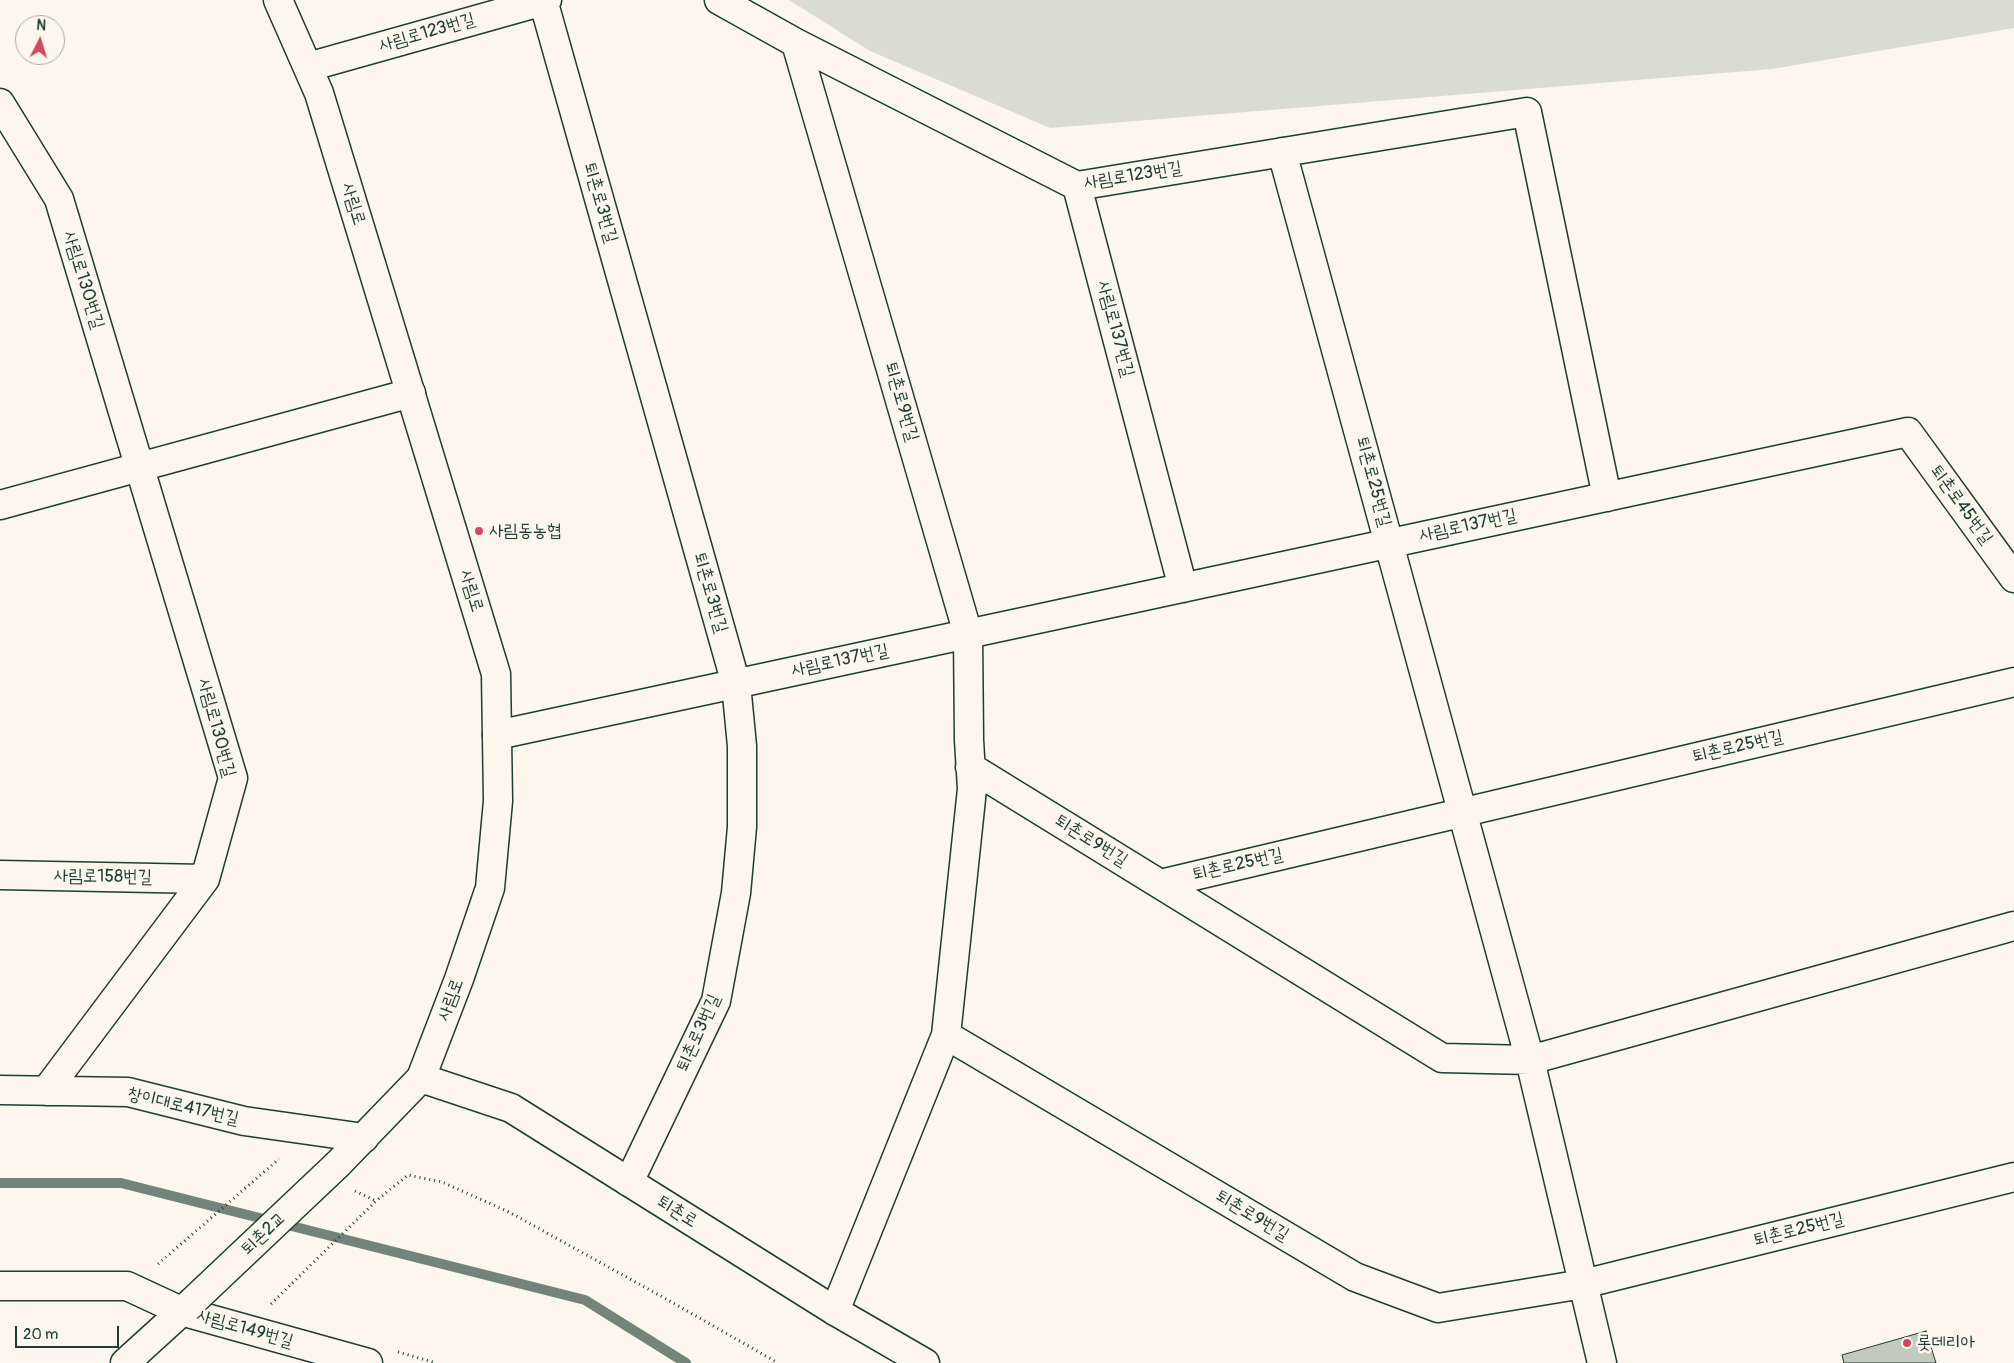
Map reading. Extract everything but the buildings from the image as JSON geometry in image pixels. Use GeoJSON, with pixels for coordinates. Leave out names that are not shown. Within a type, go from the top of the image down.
{"type":"FeatureCollection","features":[{"type":"Feature","properties":{"kind":"street","name":"사림로"},"geometry":{"type":"LineString","coordinates":[[278,0],[319,93],[496,674],[498,801],[490,888],[459,979],[421,1078],[338,1164]]}},
{"type":"Feature","properties":{"kind":"street","name":"사림로123번길"},"geometry":{"type":"LineString","coordinates":[[308,67],[544,0]]}},
{"type":"Feature","properties":{"kind":"street","name":"퇴촌로3번길"},"geometry":{"type":"LineString","coordinates":[[544,0],[736,684],[742,746],[742,828],[736,893],[716,1001],[629,1182]]}},
{"type":"Feature","properties":{"kind":"street","name":"사림로123번길"},"geometry":{"type":"LineString","coordinates":[[719,0],[796,43],[1077,186],[1527,112],[1607,497]]}},
{"type":"Feature","properties":{"kind":"street","name":"퇴촌로9번길"},"geometry":{"type":"LineString","coordinates":[[796,43],[968,634],[972,789],[946,1035],[835,1311]]}},
{"type":"Feature","properties":{"kind":"street","name":"사림로130번길"},"geometry":{"type":"LineString","coordinates":[[0,104],[59,200],[233,778],[205,879],[46,1091]]}},
{"type":"Feature","properties":{"kind":"street","name":"퇴촌로25번길"},"geometry":{"type":"LineString","coordinates":[[1282,152],[1530,1060],[1602,1363]]}},
{"type":"Feature","properties":{"kind":"street","name":"사림로137번길"},"geometry":{"type":"LineString","coordinates":[[1077,186],[1183,588]]}},
{"type":"Feature","properties":{"kind":"street"},"geometry":{"type":"LineString","coordinates":[[0,505],[411,393]]}},
{"type":"Feature","properties":{"kind":"street","name":"사림로137번길"},"geometry":{"type":"LineString","coordinates":[[497,735],[1908,432]]}},
{"type":"Feature","properties":{"kind":"street","name":"퇴촌로45번길"},"geometry":{"type":"LineString","coordinates":[[1908,432],[2014,578]]}},
{"type":"Feature","properties":{"kind":"street","name":"퇴촌로25번길"},"geometry":{"type":"LineString","coordinates":[[1160,884],[2014,682]]}},
{"type":"Feature","properties":{"kind":"street","name":"퇴촌로9번길"},"geometry":{"type":"LineString","coordinates":[[970,766],[1442,1058],[1530,1060]]}},
{"type":"Feature","properties":{"kind":"street","name":"사림로158번길"},"geometry":{"type":"LineString","coordinates":[[0,875],[205,879]]}},
{"type":"Feature","properties":{"kind":"street"},"geometry":{"type":"LineString","coordinates":[[1530,1060],[2014,926]]}},
{"type":"Feature","properties":{"kind":"street","name":"퇴촌로9번길"},"geometry":{"type":"LineString","coordinates":[[946,1035],[1355,1277],[1438,1308],[1583,1284]]}},
{"type":"Feature","properties":{"kind":"street","name":"퇴촌로"},"geometry":{"type":"LineString","coordinates":[[421,1078],[511,1108],[835,1311],[925,1363]]}},
{"type":"Feature","properties":{"kind":"street","name":"창이대로417번길"},"geometry":{"type":"LineString","coordinates":[[0,1090],[128,1092],[244,1121],[364,1138]]}},
{"type":"Feature","properties":{"kind":"street","name":"퇴촌2교"},"geometry":{"type":"LineString","coordinates":[[186,1307],[338,1164]]}},
{"type":"Feature","properties":{"kind":"street","name":"퇴촌로25번길"},"geometry":{"type":"LineString","coordinates":[[1583,1284],[2014,1177]]}},
{"type":"Feature","properties":{"kind":"street","name":"사림로149번길"},"geometry":{"type":"LineString","coordinates":[[0,1286],[127,1286],[186,1307],[368,1363]]}},
{"type":"Feature","properties":{"kind":"street"},"geometry":{"type":"LineString","coordinates":[[125,1363],[186,1307]]}},
{"type":"Feature","properties":{"kind":"path"},"geometry":{"type":"LineString","coordinates":[[154,1267],[282,1157]]}},
{"type":"Feature","properties":{"kind":"path"},"geometry":{"type":"LineString","coordinates":[[270,1304],[376,1201],[408,1175],[442,1182],[509,1212],[778,1363]]}},
{"type":"Feature","properties":{"kind":"shaded area"},"geometry":{"type":"Polygon","coordinates":[[[789,0],[2014,0],[2014,28],[1772,69],[1050,128],[870,51],[789,0]]]}},
{"type":"Feature","properties":{"kind":"waterway"},"geometry":{"type":"LineString","coordinates":[[0,1183],[121,1183],[585,1300],[686,1363]]}},
{"type":"Feature","properties":{"kind":"place","name":"사림동농협"},"geometry":{"type":"Point","coordinates":[479,531]}},
{"type":"Feature","properties":{"kind":"place","name":"롯데리아"},"geometry":{"type":"Point","coordinates":[1907,1343]}}]}
